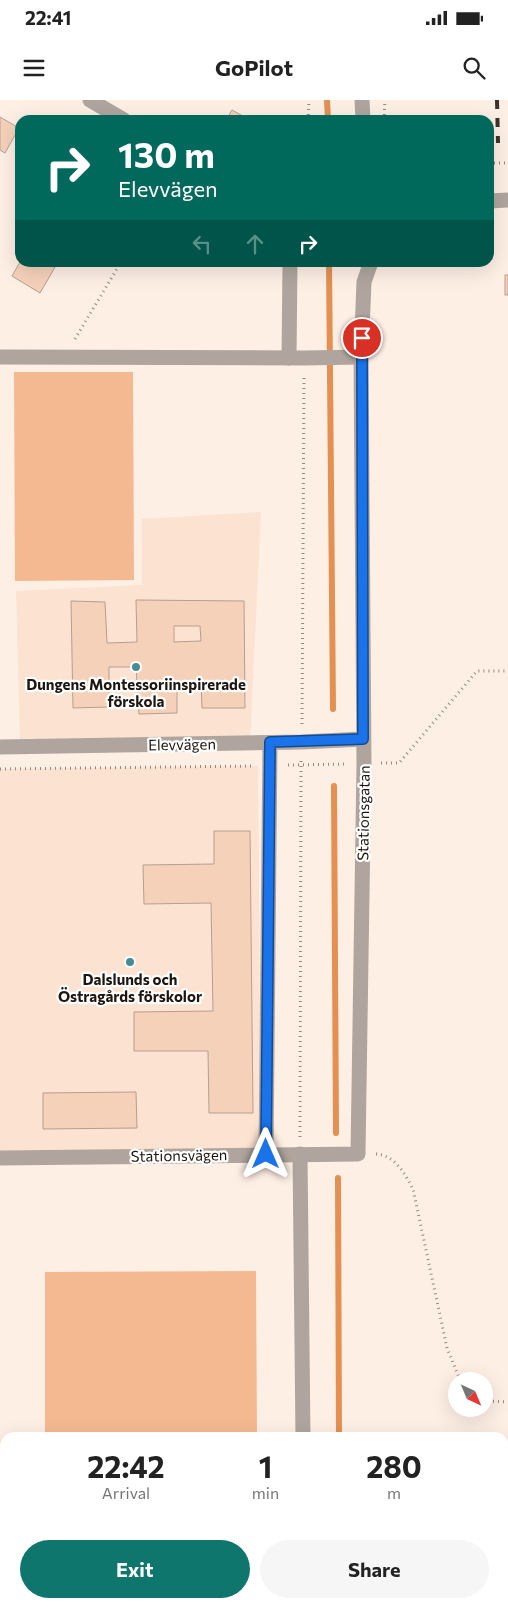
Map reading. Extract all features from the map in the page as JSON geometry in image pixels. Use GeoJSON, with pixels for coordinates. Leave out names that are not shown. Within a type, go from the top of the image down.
{"type":"FeatureCollection","features":[{"type":"Feature","properties":{"kind":"street"},"geometry":{"type":"LineString","coordinates":[[90,100],[116,115]]}},
{"type":"Feature","properties":{"kind":"street"},"geometry":{"type":"LineString","coordinates":[[362,100],[362,115]]}},
{"type":"Feature","properties":{"kind":"street"},"geometry":{"type":"LineString","coordinates":[[494,201],[508,200]]}},
{"type":"Feature","properties":{"kind":"street"},"geometry":{"type":"LineString","coordinates":[[289,358],[290,267]]}},
{"type":"Feature","properties":{"kind":"street","name":"Stationsgatan"},"geometry":{"type":"LineString","coordinates":[[358,1154],[364,764],[361,357],[364,282],[369,267]]}},
{"type":"Feature","properties":{"kind":"street"},"geometry":{"type":"LineString","coordinates":[[0,358],[361,357]]}},
{"type":"Feature","properties":{"kind":"street","name":"Elevvägen"},"geometry":{"type":"LineString","coordinates":[[0,747],[363,739]]}},
{"type":"Feature","properties":{"kind":"street"},"geometry":{"type":"LineString","coordinates":[[266,1154],[270,742]]}},
{"type":"Feature","properties":{"kind":"street"},"geometry":{"type":"LineString","coordinates":[[300,1154],[303,1432]]}},
{"type":"Feature","properties":{"kind":"street","name":"Stationsvägen"},"geometry":{"type":"LineString","coordinates":[[0,1158],[358,1154]]}},
{"type":"Feature","properties":{"kind":"path"},"geometry":{"type":"LineString","coordinates":[[308,115],[309,100]]}},
{"type":"Feature","properties":{"kind":"path"},"geometry":{"type":"LineString","coordinates":[[384,115],[385,100]]}},
{"type":"Feature","properties":{"kind":"path"},"geometry":{"type":"LineString","coordinates":[[494,163],[508,163]]}},
{"type":"Feature","properties":{"kind":"path"},"geometry":{"type":"LineString","coordinates":[[63,358],[119,267]]}},
{"type":"Feature","properties":{"kind":"path"},"geometry":{"type":"LineString","coordinates":[[0,769],[399,763],[477,671],[508,672]]}},
{"type":"Feature","properties":{"kind":"path"},"geometry":{"type":"LineString","coordinates":[[358,1154],[384,1155],[403,1170],[413,1189],[447,1348],[457,1372]]}},
{"type":"Feature","properties":{"kind":"path"},"geometry":{"type":"LineString","coordinates":[[493,1401],[508,1402]]}},
{"type":"Feature","properties":{"kind":"shaded area"},"geometry":{"type":"Polygon","coordinates":[[[14,372],[133,372],[134,580],[15,581],[14,372]]]}},
{"type":"Feature","properties":{"kind":"shaded area","name":"Dungens Montessoriinspirerade förskola"},"geometry":{"type":"Polygon","coordinates":[[[261,512],[250,743],[20,746],[16,591],[142,585],[142,519],[261,512]]]}},
{"type":"Feature","properties":{"kind":"shaded area","name":"Dalslunds och Östragårds förskolor"},"geometry":{"type":"Polygon","coordinates":[[[258,766],[261,1154],[0,1158],[0,769],[258,766]]]}},
{"type":"Feature","properties":{"kind":"shaded area"},"geometry":{"type":"Polygon","coordinates":[[[256,1271],[257,1432],[45,1432],[45,1272],[256,1271]]]}},
{"type":"Feature","properties":{"kind":"building"},"geometry":{"type":"Polygon","coordinates":[[[232,110],[241,115],[229,115],[232,110]]]}},
{"type":"Feature","properties":{"kind":"building"},"geometry":{"type":"Polygon","coordinates":[[[0,117],[15,126],[15,135],[5,153],[0,150],[0,117]]]}},
{"type":"Feature","properties":{"kind":"building"},"geometry":{"type":"Polygon","coordinates":[[[17,267],[55,267],[40,293],[12,276],[17,267]]]}},
{"type":"Feature","properties":{"kind":"building"},"geometry":{"type":"Polygon","coordinates":[[[505,275],[508,275],[508,295],[505,295],[505,275]]]}},
{"type":"Feature","properties":{"kind":"building"},"geometry":{"type":"Polygon","coordinates":[[[136,600],[244,601],[245,708],[202,708],[201,682],[177,683],[177,713],[139,714],[136,667],[109,667],[109,707],[73,708],[71,601],[105,602],[107,643],[137,642],[136,600]],[[174,626],[174,642],[201,641],[200,626],[174,626]]]}},
{"type":"Feature","properties":{"kind":"building"},"geometry":{"type":"Polygon","coordinates":[[[214,831],[250,831],[253,1113],[209,1113],[208,1051],[134,1051],[134,1012],[213,1011],[211,903],[144,904],[143,865],[214,864],[214,831]]]}},
{"type":"Feature","properties":{"kind":"building"},"geometry":{"type":"Polygon","coordinates":[[[136,1092],[137,1128],[43,1129],[43,1093],[136,1092]]]}},
{"type":"Feature","properties":{"kind":"waterway"},"geometry":{"type":"LineString","coordinates":[[327,100],[328,115]]}},
{"type":"Feature","properties":{"kind":"waterway"},"geometry":{"type":"LineString","coordinates":[[329,267],[333,709]]}},
{"type":"Feature","properties":{"kind":"waterway"},"geometry":{"type":"LineString","coordinates":[[334,786],[336,1133]]}},
{"type":"Feature","properties":{"kind":"waterway"},"geometry":{"type":"LineString","coordinates":[[338,1178],[339,1432]]}},
{"type":"Feature","properties":{"kind":"railway"},"geometry":{"type":"LineString","coordinates":[[497,100],[498,143]]}},
{"type":"Feature","properties":{"kind":"place","name":"Dungens Montessoriinspirerade förskola"},"geometry":{"type":"Point","coordinates":[136,667]}},
{"type":"Feature","properties":{"kind":"place","name":"Dalslunds och Östragårds förskolor"},"geometry":{"type":"Point","coordinates":[130,962]}},
{"type":"Feature","properties":{"kind":"route"},"geometry":{"type":"LineString","coordinates":[[266,1154],[270,742],[363,739],[362,338]]}}]}
